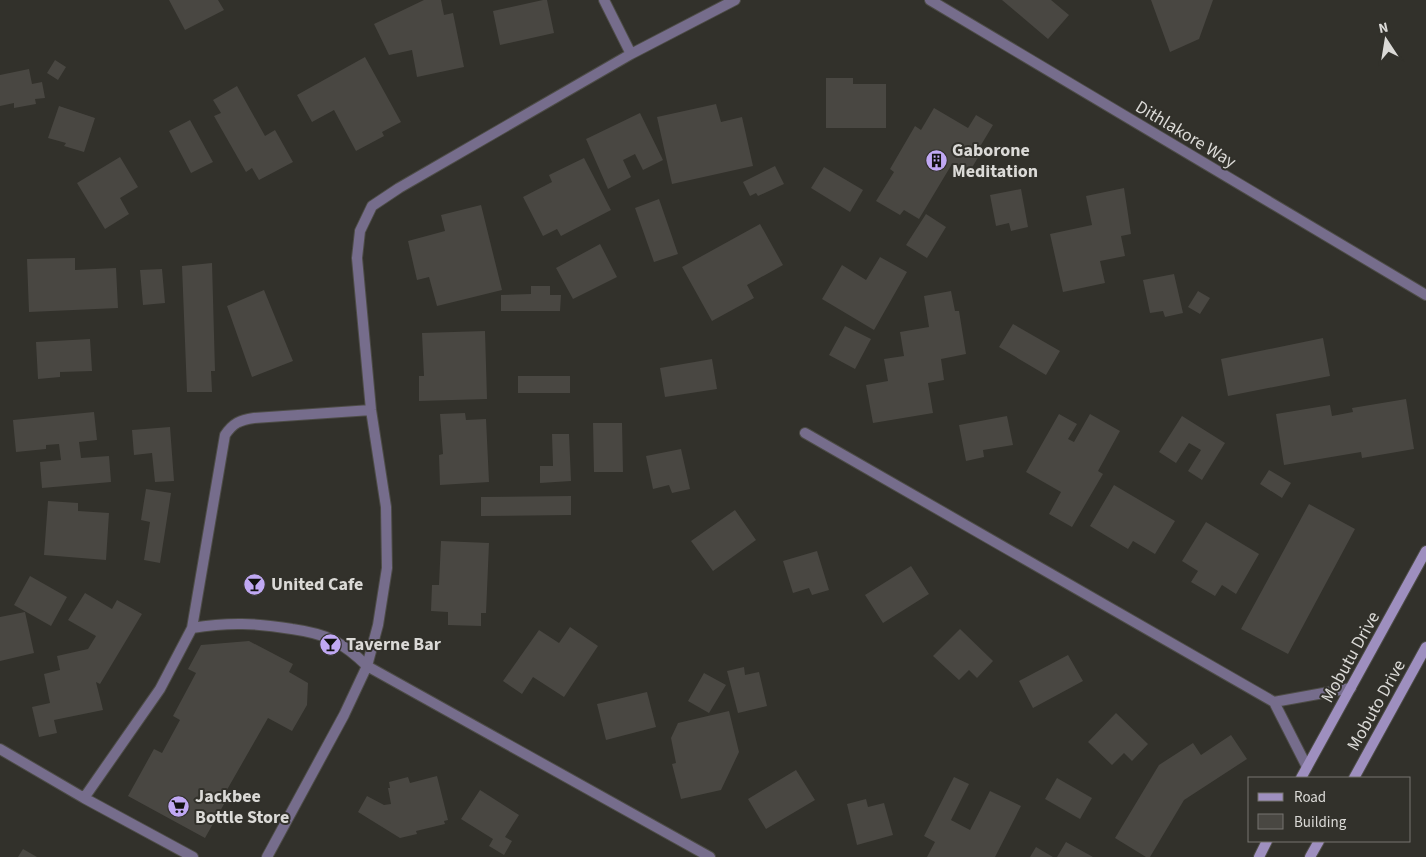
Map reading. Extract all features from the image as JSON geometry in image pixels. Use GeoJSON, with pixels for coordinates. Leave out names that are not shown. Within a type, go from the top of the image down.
{"type":"FeatureCollection","features":[{"type":"Feature","properties":{"kind":"main road","name":"Mobutu Drive"},"geometry":{"type":"LineString","coordinates":[[1302,777],[1426,551]]}},
{"type":"Feature","properties":{"kind":"main road","name":"Mobuto Drive"},"geometry":{"type":"LineString","coordinates":[[1355,777],[1426,647]]}},
{"type":"Feature","properties":{"kind":"main road"},"geometry":{"type":"LineString","coordinates":[[1259,857],[1266,842]]}},
{"type":"Feature","properties":{"kind":"main road"},"geometry":{"type":"LineString","coordinates":[[1310,857],[1318,842]]}},
{"type":"Feature","properties":{"kind":"street"},"geometry":{"type":"LineString","coordinates":[[604,0],[631,54]]}},
{"type":"Feature","properties":{"kind":"street"},"geometry":{"type":"LineString","coordinates":[[267,857],[344,715],[367,666],[378,625],[387,568],[386,507],[371,410],[357,258],[360,230],[372,206],[399,188],[631,54],[736,0]]}},
{"type":"Feature","properties":{"kind":"street","name":"Dithlakore Way"},"geometry":{"type":"LineString","coordinates":[[930,0],[1426,295]]}},
{"type":"Feature","properties":{"kind":"street"},"geometry":{"type":"LineString","coordinates":[[84,798],[160,689],[192,628],[225,435],[232,425],[240,420],[254,418],[371,410]]}},
{"type":"Feature","properties":{"kind":"street"},"geometry":{"type":"LineString","coordinates":[[805,433],[1274,702],[1307,767]]}},
{"type":"Feature","properties":{"kind":"street"},"geometry":{"type":"LineString","coordinates":[[192,628],[232,623],[263,624],[304,631],[332,639],[349,650],[367,666],[710,857]]}},
{"type":"Feature","properties":{"kind":"street"},"geometry":{"type":"LineString","coordinates":[[1274,702],[1351,688]]}},
{"type":"Feature","properties":{"kind":"street"},"geometry":{"type":"LineString","coordinates":[[0,748],[84,798],[193,857]]}},
{"type":"Feature","properties":{"kind":"building"},"geometry":{"type":"Polygon","coordinates":[[[169,0],[218,0],[224,10],[185,30],[169,0]]]}},
{"type":"Feature","properties":{"kind":"building"},"geometry":{"type":"Polygon","coordinates":[[[424,0],[441,0],[444,15],[453,13],[464,67],[417,77],[412,50],[389,55],[374,24],[424,0]]]}},
{"type":"Feature","properties":{"kind":"building"},"geometry":{"type":"Polygon","coordinates":[[[547,0],[554,33],[500,45],[493,11],[547,0]]]}},
{"type":"Feature","properties":{"kind":"building"},"geometry":{"type":"Polygon","coordinates":[[[1002,0],[1051,0],[1069,15],[1048,39],[1002,0]]]}},
{"type":"Feature","properties":{"kind":"building"},"geometry":{"type":"Polygon","coordinates":[[[1151,0],[1213,0],[1199,39],[1170,52],[1151,0]]]}},
{"type":"Feature","properties":{"kind":"building"},"geometry":{"type":"Polygon","coordinates":[[[365,57],[401,122],[382,132],[384,136],[356,151],[334,110],[312,122],[297,95],[365,57]]]}},
{"type":"Feature","properties":{"kind":"building"},"geometry":{"type":"Polygon","coordinates":[[[55,60],[66,67],[58,80],[47,73],[55,60]]]}},
{"type":"Feature","properties":{"kind":"building"},"geometry":{"type":"Polygon","coordinates":[[[29,69],[32,84],[42,82],[45,98],[35,99],[36,104],[14,108],[14,103],[0,106],[0,75],[29,69]]]}},
{"type":"Feature","properties":{"kind":"building"},"geometry":{"type":"Polygon","coordinates":[[[826,78],[853,78],[853,84],[886,84],[886,128],[826,128],[826,78]]]}},
{"type":"Feature","properties":{"kind":"building"},"geometry":{"type":"Polygon","coordinates":[[[237,86],[265,136],[275,130],[293,162],[259,180],[252,168],[246,172],[214,116],[221,113],[213,100],[237,86]]]}},
{"type":"Feature","properties":{"kind":"building"},"geometry":{"type":"Polygon","coordinates":[[[716,104],[721,122],[742,117],[753,166],[672,184],[657,117],[716,104]]]}},
{"type":"Feature","properties":{"kind":"building"},"geometry":{"type":"Polygon","coordinates":[[[59,106],[95,118],[84,152],[64,146],[66,143],[48,138],[59,106]]]}},
{"type":"Feature","properties":{"kind":"building","name":"Gaborone Meditation"},"geometry":{"type":"Polygon","coordinates":[[[934,108],[968,128],[976,115],[993,125],[975,155],[979,156],[968,174],[952,164],[919,219],[904,210],[900,215],[876,201],[894,172],[890,169],[915,126],[921,130],[934,108]]]}},
{"type":"Feature","properties":{"kind":"building"},"geometry":{"type":"Polygon","coordinates":[[[640,113],[663,160],[643,170],[635,154],[623,160],[631,177],[608,189],[586,139],[640,113]]]}},
{"type":"Feature","properties":{"kind":"building"},"geometry":{"type":"Polygon","coordinates":[[[190,120],[213,162],[191,173],[169,131],[190,120]]]}},
{"type":"Feature","properties":{"kind":"building"},"geometry":{"type":"Polygon","coordinates":[[[120,157],[138,187],[120,198],[129,214],[105,229],[77,183],[120,157]]]}},
{"type":"Feature","properties":{"kind":"building"},"geometry":{"type":"Polygon","coordinates":[[[584,158],[611,210],[561,236],[557,229],[543,236],[523,197],[552,182],[549,175],[584,158]]]}},
{"type":"Feature","properties":{"kind":"building"},"geometry":{"type":"Polygon","coordinates":[[[775,166],[784,184],[758,196],[756,193],[750,196],[743,182],[775,166]]]}},
{"type":"Feature","properties":{"kind":"building"},"geometry":{"type":"Polygon","coordinates":[[[824,167],[863,190],[850,212],[811,188],[824,167]]]}},
{"type":"Feature","properties":{"kind":"building"},"geometry":{"type":"Polygon","coordinates":[[[1124,188],[1131,234],[1121,236],[1125,256],[1100,261],[1105,283],[1063,292],[1050,234],[1092,225],[1086,196],[1124,188]]]}},
{"type":"Feature","properties":{"kind":"building"},"geometry":{"type":"Polygon","coordinates":[[[1021,189],[1028,227],[1011,231],[1009,223],[996,226],[990,195],[1021,189]]]}},
{"type":"Feature","properties":{"kind":"building"},"geometry":{"type":"Polygon","coordinates":[[[659,199],[678,254],[654,262],[635,208],[659,199]]]}},
{"type":"Feature","properties":{"kind":"building"},"geometry":{"type":"Polygon","coordinates":[[[481,205],[502,290],[437,306],[429,277],[417,280],[408,241],[445,231],[441,215],[481,205]]]}},
{"type":"Feature","properties":{"kind":"building"},"geometry":{"type":"Polygon","coordinates":[[[926,214],[946,227],[927,258],[906,245],[926,214]]]}},
{"type":"Feature","properties":{"kind":"building"},"geometry":{"type":"Polygon","coordinates":[[[760,224],[783,265],[747,285],[754,298],[712,321],[682,267],[760,224]]]}},
{"type":"Feature","properties":{"kind":"building"},"geometry":{"type":"Polygon","coordinates":[[[600,244],[617,277],[573,299],[556,268],[600,244]]]}},
{"type":"Feature","properties":{"kind":"building"},"geometry":{"type":"Polygon","coordinates":[[[880,257],[907,272],[874,330],[822,299],[842,265],[866,280],[880,257]]]}},
{"type":"Feature","properties":{"kind":"building"},"geometry":{"type":"Polygon","coordinates":[[[75,258],[75,270],[116,268],[118,308],[29,312],[27,259],[75,258]]]}},
{"type":"Feature","properties":{"kind":"building"},"geometry":{"type":"Polygon","coordinates":[[[212,263],[215,371],[211,371],[212,392],[187,392],[182,266],[212,263]]]}},
{"type":"Feature","properties":{"kind":"building"},"geometry":{"type":"Polygon","coordinates":[[[162,269],[165,303],[143,305],[140,270],[162,269]]]}},
{"type":"Feature","properties":{"kind":"building"},"geometry":{"type":"Polygon","coordinates":[[[1174,274],[1183,313],[1165,317],[1163,311],[1150,313],[1143,280],[1174,274]]]}},
{"type":"Feature","properties":{"kind":"building"},"geometry":{"type":"Polygon","coordinates":[[[531,286],[550,286],[550,295],[561,295],[560,311],[501,311],[501,295],[531,294],[531,286]]]}},
{"type":"Feature","properties":{"kind":"building"},"geometry":{"type":"Polygon","coordinates":[[[264,290],[293,361],[252,377],[227,306],[264,290]]]}},
{"type":"Feature","properties":{"kind":"building"},"geometry":{"type":"Polygon","coordinates":[[[951,291],[955,311],[959,311],[966,354],[941,359],[944,380],[928,383],[933,413],[873,423],[866,385],[888,381],[884,359],[904,356],[900,332],[929,327],[924,296],[951,291]]]}},
{"type":"Feature","properties":{"kind":"building"},"geometry":{"type":"Polygon","coordinates":[[[1198,291],[1210,298],[1200,314],[1188,307],[1198,291]]]}},
{"type":"Feature","properties":{"kind":"building"},"geometry":{"type":"Polygon","coordinates":[[[1013,324],[1060,351],[1046,375],[999,347],[1013,324]]]}},
{"type":"Feature","properties":{"kind":"building"},"geometry":{"type":"Polygon","coordinates":[[[845,326],[871,339],[855,369],[829,355],[845,326]]]}},
{"type":"Feature","properties":{"kind":"building"},"geometry":{"type":"Polygon","coordinates":[[[485,331],[487,399],[419,401],[419,376],[424,376],[422,333],[485,331]]]}},
{"type":"Feature","properties":{"kind":"building"},"geometry":{"type":"Polygon","coordinates":[[[1323,338],[1330,376],[1228,396],[1221,359],[1323,338]]]}},
{"type":"Feature","properties":{"kind":"building"},"geometry":{"type":"Polygon","coordinates":[[[90,339],[92,371],[60,372],[60,377],[38,379],[36,342],[90,339]]]}},
{"type":"Feature","properties":{"kind":"building"},"geometry":{"type":"Polygon","coordinates":[[[712,359],[717,389],[665,397],[660,368],[712,359]]]}},
{"type":"Feature","properties":{"kind":"building"},"geometry":{"type":"Polygon","coordinates":[[[518,376],[570,376],[570,393],[518,393],[518,376]]]}},
{"type":"Feature","properties":{"kind":"building"},"geometry":{"type":"Polygon","coordinates":[[[1406,399],[1414,449],[1362,458],[1361,452],[1284,465],[1276,414],[1330,405],[1332,416],[1353,412],[1352,408],[1406,399]]]}},
{"type":"Feature","properties":{"kind":"building"},"geometry":{"type":"Polygon","coordinates":[[[94,412],[97,440],[79,442],[81,458],[109,456],[111,482],[42,488],[40,462],[61,460],[59,444],[46,445],[46,449],[16,452],[13,420],[94,412]]]}},
{"type":"Feature","properties":{"kind":"building"},"geometry":{"type":"Polygon","coordinates":[[[465,413],[466,420],[486,419],[489,482],[440,485],[439,455],[443,454],[440,414],[465,413]]]}},
{"type":"Feature","properties":{"kind":"building"},"geometry":{"type":"Polygon","coordinates":[[[1059,414],[1077,424],[1068,439],[1074,442],[1090,414],[1120,431],[1098,471],[1103,474],[1072,527],[1049,514],[1061,492],[1026,472],[1059,414]]]}},
{"type":"Feature","properties":{"kind":"building"},"geometry":{"type":"Polygon","coordinates":[[[1007,416],[1013,445],[983,450],[984,457],[966,461],[959,425],[1007,416]]]}},
{"type":"Feature","properties":{"kind":"building"},"geometry":{"type":"Polygon","coordinates":[[[1182,416],[1225,443],[1202,480],[1188,471],[1201,450],[1189,443],[1176,463],[1159,452],[1182,416]]]}},
{"type":"Feature","properties":{"kind":"building"},"geometry":{"type":"Polygon","coordinates":[[[593,423],[622,423],[623,472],[594,472],[593,423]]]}},
{"type":"Feature","properties":{"kind":"building"},"geometry":{"type":"Polygon","coordinates":[[[170,427],[174,481],[155,482],[152,453],[134,455],[132,430],[170,427]]]}},
{"type":"Feature","properties":{"kind":"building"},"geometry":{"type":"Polygon","coordinates":[[[552,434],[569,434],[571,481],[540,483],[540,466],[553,466],[552,434]]]}},
{"type":"Feature","properties":{"kind":"building"},"geometry":{"type":"Polygon","coordinates":[[[681,449],[690,489],[672,493],[669,485],[653,489],[646,456],[681,449]]]}},
{"type":"Feature","properties":{"kind":"building"},"geometry":{"type":"Polygon","coordinates":[[[1269,470],[1291,483],[1282,498],[1260,484],[1269,470]]]}},
{"type":"Feature","properties":{"kind":"building"},"geometry":{"type":"Polygon","coordinates":[[[1114,485],[1175,521],[1155,554],[1133,541],[1128,549],[1090,526],[1114,485]]]}},
{"type":"Feature","properties":{"kind":"building"},"geometry":{"type":"Polygon","coordinates":[[[146,489],[171,493],[160,563],[144,560],[150,522],[141,520],[146,489]]]}},
{"type":"Feature","properties":{"kind":"building"},"geometry":{"type":"Polygon","coordinates":[[[571,496],[571,515],[481,516],[481,497],[571,496]]]}},
{"type":"Feature","properties":{"kind":"building"},"geometry":{"type":"Polygon","coordinates":[[[48,501],[78,503],[78,511],[109,513],[106,560],[44,555],[48,501]]]}},
{"type":"Feature","properties":{"kind":"building"},"geometry":{"type":"Polygon","coordinates":[[[1309,504],[1355,529],[1288,654],[1241,629],[1309,504]]]}},
{"type":"Feature","properties":{"kind":"building"},"geometry":{"type":"Polygon","coordinates":[[[735,510],[756,540],[713,571],[691,541],[735,510]]]}},
{"type":"Feature","properties":{"kind":"building"},"geometry":{"type":"Polygon","coordinates":[[[1206,522],[1259,554],[1236,594],[1222,585],[1215,596],[1191,582],[1198,571],[1182,561],[1206,522]]]}},
{"type":"Feature","properties":{"kind":"building"},"geometry":{"type":"Polygon","coordinates":[[[441,541],[489,543],[486,613],[481,613],[481,626],[448,625],[448,612],[431,611],[432,585],[439,585],[441,541]]]}},
{"type":"Feature","properties":{"kind":"building"},"geometry":{"type":"Polygon","coordinates":[[[817,551],[829,590],[812,595],[809,588],[793,593],[783,561],[817,551]]]}},
{"type":"Feature","properties":{"kind":"building"},"geometry":{"type":"Polygon","coordinates":[[[911,566],[929,594],[883,623],[865,595],[911,566]]]}},
{"type":"Feature","properties":{"kind":"building"},"geometry":{"type":"Polygon","coordinates":[[[30,576],[67,597],[51,626],[14,605],[30,576]]]}},
{"type":"Feature","properties":{"kind":"building"},"geometry":{"type":"Polygon","coordinates":[[[85,593],[112,609],[117,600],[142,614],[100,684],[96,682],[103,710],[54,720],[57,733],[39,737],[32,707],[50,703],[44,674],[60,670],[57,656],[88,649],[96,636],[68,620],[85,593]]]}},
{"type":"Feature","properties":{"kind":"building"},"geometry":{"type":"Polygon","coordinates":[[[25,612],[34,653],[0,661],[0,617],[25,612]]]}},
{"type":"Feature","properties":{"kind":"building"},"geometry":{"type":"Polygon","coordinates":[[[570,627],[598,646],[564,697],[533,677],[522,694],[503,681],[539,630],[559,643],[570,627]]]}},
{"type":"Feature","properties":{"kind":"building"},"geometry":{"type":"Polygon","coordinates":[[[960,629],[993,661],[977,678],[969,670],[959,680],[933,656],[960,629]]]}},
{"type":"Feature","properties":{"kind":"building"},"geometry":{"type":"Polygon","coordinates":[[[249,641],[293,664],[289,672],[308,683],[307,705],[292,731],[268,718],[224,795],[228,797],[205,838],[128,796],[154,749],[162,753],[180,720],[173,716],[196,673],[188,669],[201,645],[249,641]]]}},
{"type":"Feature","properties":{"kind":"building"},"geometry":{"type":"Polygon","coordinates":[[[1068,655],[1083,681],[1033,708],[1019,681],[1068,655]]]}},
{"type":"Feature","properties":{"kind":"building"},"geometry":{"type":"Polygon","coordinates":[[[744,667],[745,675],[759,672],[767,706],[738,713],[727,671],[744,667]]]}},
{"type":"Feature","properties":{"kind":"building"},"geometry":{"type":"Polygon","coordinates":[[[704,673],[726,685],[709,713],[688,701],[704,673]]]}},
{"type":"Feature","properties":{"kind":"building"},"geometry":{"type":"Polygon","coordinates":[[[647,692],[656,727],[606,740],[597,704],[647,692]]]}},
{"type":"Feature","properties":{"kind":"building"},"geometry":{"type":"Polygon","coordinates":[[[729,711],[739,752],[721,790],[681,799],[672,764],[676,763],[671,738],[678,723],[729,711]]]}},
{"type":"Feature","properties":{"kind":"building"},"geometry":{"type":"Polygon","coordinates":[[[1116,713],[1148,744],[1132,761],[1124,753],[1112,765],[1088,742],[1116,713]]]}},
{"type":"Feature","properties":{"kind":"building"},"geometry":{"type":"Polygon","coordinates":[[[1231,735],[1247,759],[1184,800],[1150,857],[1146,857],[1115,838],[1159,765],[1193,743],[1201,755],[1231,735]]]}},
{"type":"Feature","properties":{"kind":"building"},"geometry":{"type":"Polygon","coordinates":[[[796,770],[815,800],[766,829],[748,799],[796,770]]]}},
{"type":"Feature","properties":{"kind":"building"},"geometry":{"type":"Polygon","coordinates":[[[437,776],[448,820],[444,821],[445,824],[416,831],[417,834],[400,838],[358,812],[367,796],[384,805],[391,804],[388,788],[390,788],[389,782],[408,777],[410,783],[437,776]]]}},
{"type":"Feature","properties":{"kind":"building"},"geometry":{"type":"Polygon","coordinates":[[[954,777],[969,784],[951,820],[970,830],[990,791],[1021,806],[995,857],[927,857],[935,842],[924,836],[954,777]]]}},
{"type":"Feature","properties":{"kind":"building"},"geometry":{"type":"Polygon","coordinates":[[[1057,778],[1092,798],[1080,819],[1045,799],[1057,778]]]}},
{"type":"Feature","properties":{"kind":"building"},"geometry":{"type":"Polygon","coordinates":[[[480,790],[519,815],[505,837],[512,841],[504,855],[489,846],[493,839],[461,819],[480,790]]]}},
{"type":"Feature","properties":{"kind":"building"},"geometry":{"type":"Polygon","coordinates":[[[866,799],[868,807],[884,803],[893,835],[857,845],[847,804],[866,799]]]}},
{"type":"Feature","properties":{"kind":"building"},"geometry":{"type":"Polygon","coordinates":[[[1066,842],[1093,857],[1057,857],[1066,842]]]}},
{"type":"Feature","properties":{"kind":"building"},"geometry":{"type":"Polygon","coordinates":[[[1036,847],[1053,857],[1030,857],[1036,847]]]}},
{"type":"Feature","properties":{"kind":"building"},"geometry":{"type":"Polygon","coordinates":[[[23,849],[37,857],[18,857],[23,849]]]}},
{"type":"Feature","properties":{"kind":"place","name":"Gaborone Meditation"},"geometry":{"type":"Point","coordinates":[936,160]}},
{"type":"Feature","properties":{"kind":"place","name":"United Cafe"},"geometry":{"type":"Point","coordinates":[255,584]}},
{"type":"Feature","properties":{"kind":"place","name":"Taverne Bar"},"geometry":{"type":"Point","coordinates":[330,644]}},
{"type":"Feature","properties":{"kind":"place","name":"Jackbee Bottle Store"},"geometry":{"type":"Point","coordinates":[179,806]}}]}
